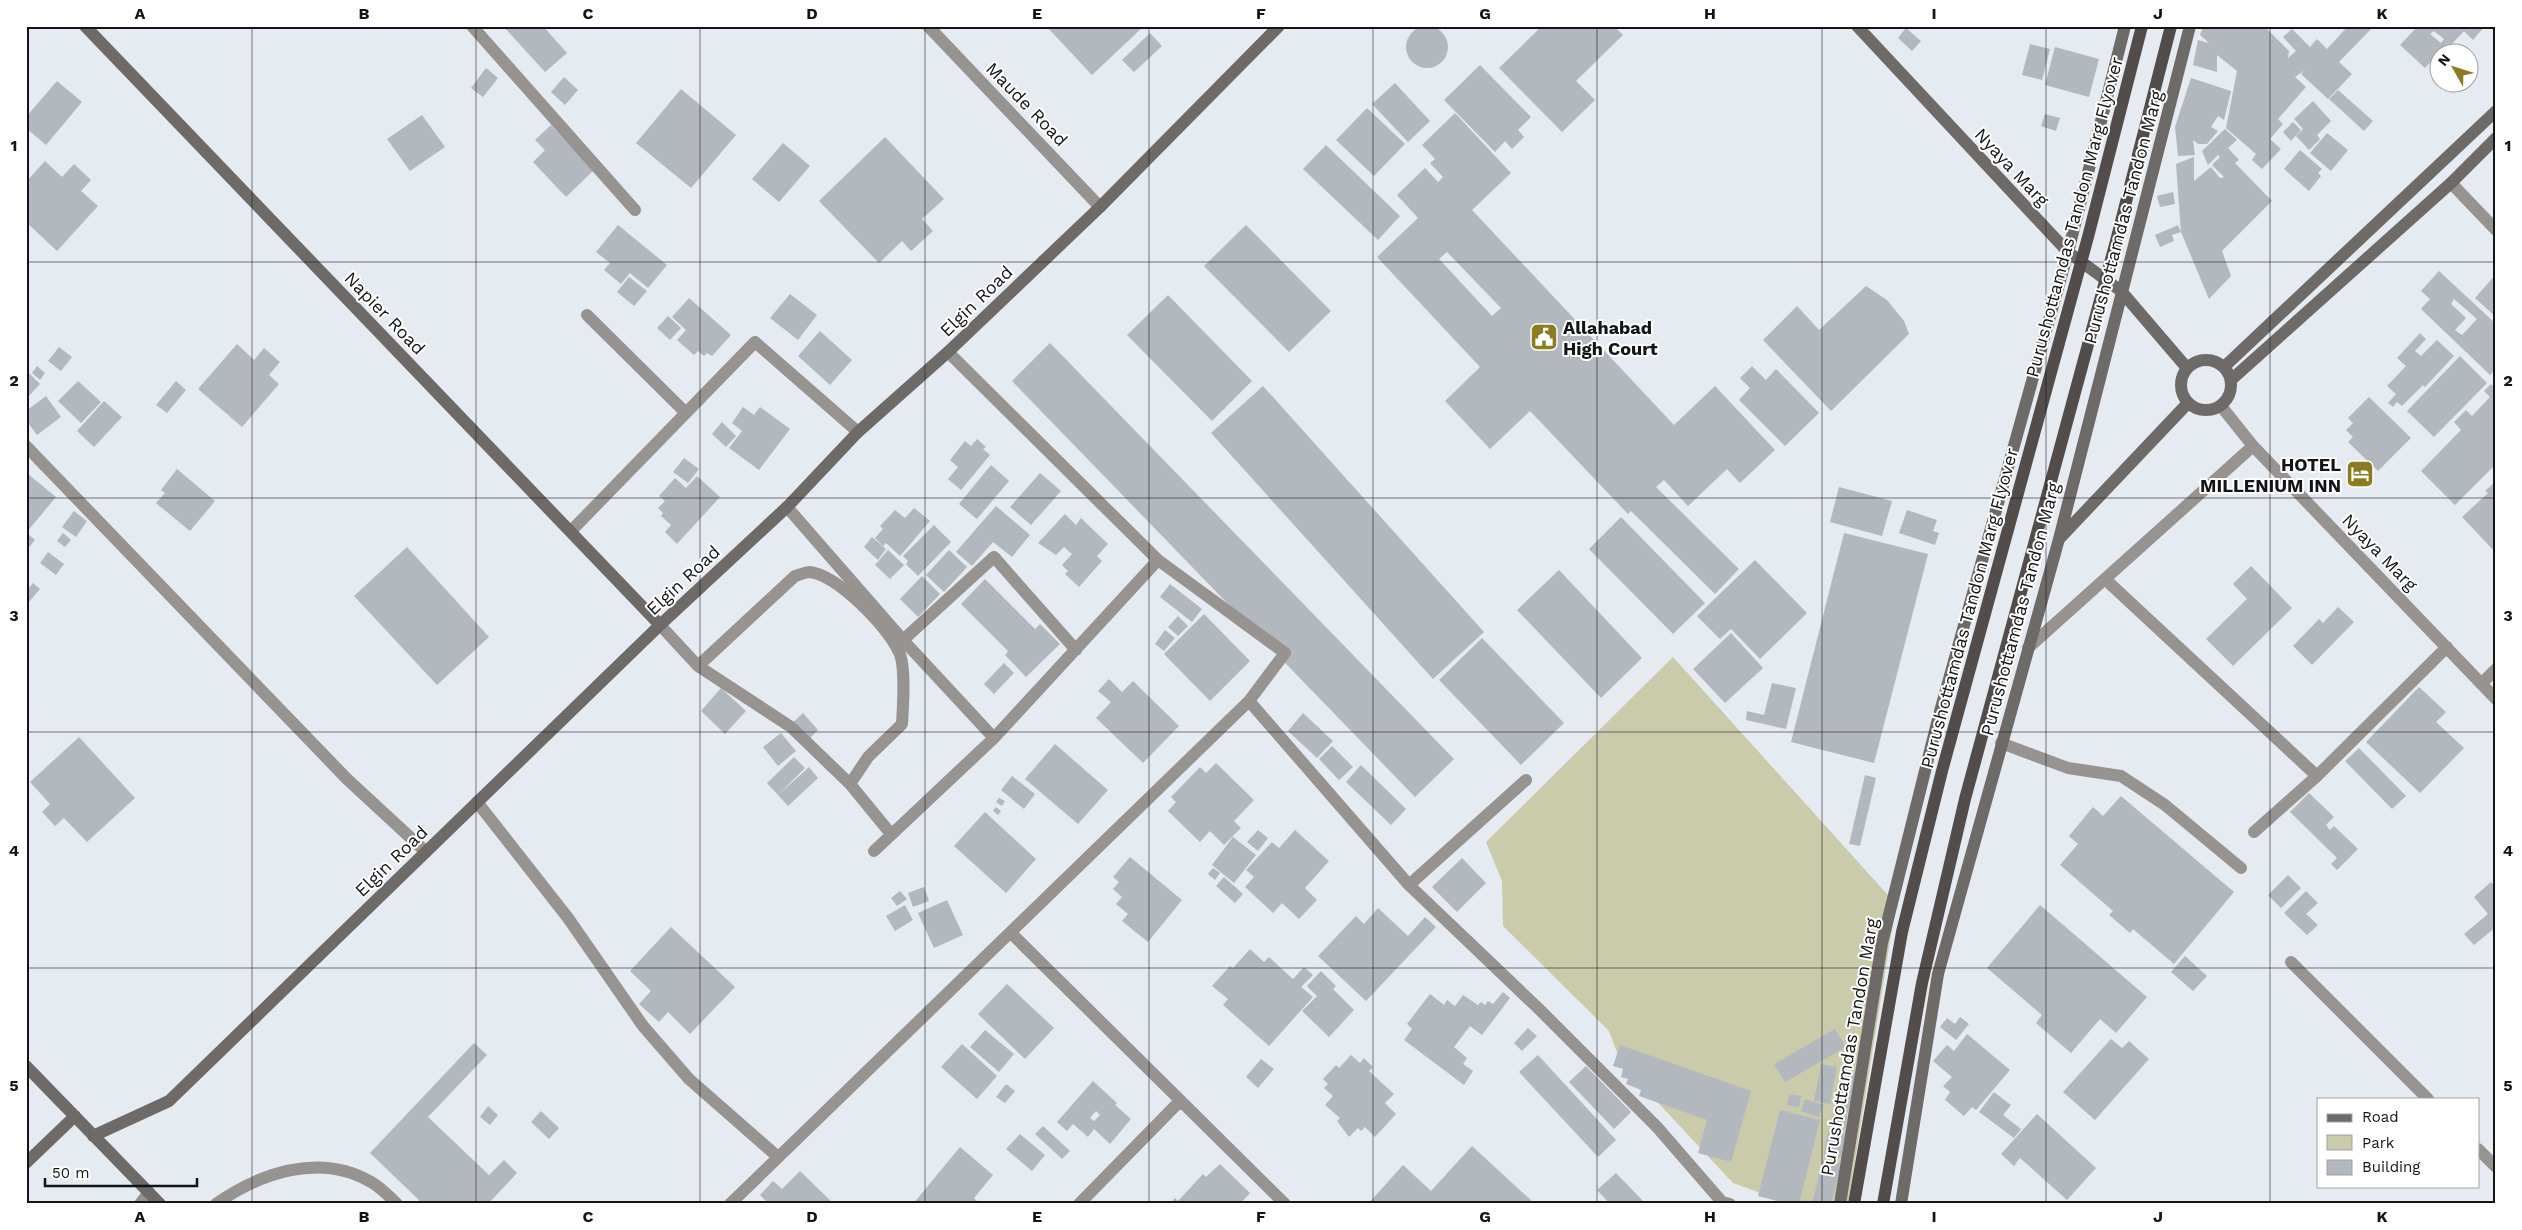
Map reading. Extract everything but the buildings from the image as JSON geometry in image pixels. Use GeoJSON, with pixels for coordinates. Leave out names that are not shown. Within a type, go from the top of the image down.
{"type":"FeatureCollection","features":[{"type":"Feature","properties":{"kind":"main road","name":"Purushottamdas Tandon Marg Flyover"},"geometry":{"type":"LineString","coordinates":[[1854,1204],[1902,932],[1942,771],[2086,247],[2142,26]]}},
{"type":"Feature","properties":{"kind":"main road"},"geometry":{"type":"LineString","coordinates":[[1883,1204],[1922,983],[1965,799],[2116,241],[2172,26]]}},
{"type":"Feature","properties":{"kind":"street","name":"Napier Road"},"geometry":{"type":"LineString","coordinates":[[85,26],[660,625]]}},
{"type":"Feature","properties":{"kind":"street"},"geometry":{"type":"LineString","coordinates":[[472,26],[635,210]]}},
{"type":"Feature","properties":{"kind":"street","name":"Maude Road"},"geometry":{"type":"LineString","coordinates":[[928,26],[1100,207]]}},
{"type":"Feature","properties":{"kind":"street","name":"Elgin Road"},"geometry":{"type":"LineString","coordinates":[[93,1136],[168,1102],[660,625],[787,508],[858,432],[948,352],[1100,207],[1279,26]]}},
{"type":"Feature","properties":{"kind":"street","name":"Nyaya Marg"},"geometry":{"type":"LineString","coordinates":[[1857,26],[2068,252],[2121,291],[2187,368]]}},
{"type":"Feature","properties":{"kind":"street","name":"Purushottamdas Tandon Marg"},"geometry":{"type":"LineString","coordinates":[[1840,1204],[1882,943],[1939,715],[2068,252],[2125,26]]}},
{"type":"Feature","properties":{"kind":"street","name":"Purushottamdas Tandon Marg"},"geometry":{"type":"LineString","coordinates":[[1901,1204],[1938,974],[2059,540],[2190,26]]}},
{"type":"Feature","properties":{"kind":"street"},"geometry":{"type":"LineString","coordinates":[[2224,366],[2496,111]]}},
{"type":"Feature","properties":{"kind":"street"},"geometry":{"type":"LineString","coordinates":[[2231,380],[2451,183],[2496,138]]}},
{"type":"Feature","properties":{"kind":"street"},"geometry":{"type":"LineString","coordinates":[[2451,183],[2496,230]]}},
{"type":"Feature","properties":{"kind":"street"},"geometry":{"type":"LineString","coordinates":[[587,314],[686,413]]}},
{"type":"Feature","properties":{"kind":"street"},"geometry":{"type":"LineString","coordinates":[[571,531],[755,342],[858,432]]}},
{"type":"Feature","properties":{"kind":"street"},"geometry":{"type":"LineString","coordinates":[[730,1204],[1249,701],[1285,653],[1158,560],[948,352]]}},
{"type":"Feature","properties":{"kind":"street"},"geometry":{"type":"LineString","coordinates":[[2201,360],[2217,362],[2224,366],[2231,380],[2230,394],[2221,406],[2214,409],[2200,410],[2188,403],[2181,386],[2187,368],[2201,360]]}},
{"type":"Feature","properties":{"kind":"street"},"geometry":{"type":"LineString","coordinates":[[2059,540],[2188,403]]}},
{"type":"Feature","properties":{"kind":"street","name":"Nyaya Marg"},"geometry":{"type":"LineString","coordinates":[[2221,406],[2253,446],[2496,699]]}},
{"type":"Feature","properties":{"kind":"street"},"geometry":{"type":"LineString","coordinates":[[26,446],[347,779],[426,852]]}},
{"type":"Feature","properties":{"kind":"street"},"geometry":{"type":"LineString","coordinates":[[2028,648],[2106,580],[2253,446]]}},
{"type":"Feature","properties":{"kind":"street"},"geometry":{"type":"LineString","coordinates":[[787,508],[994,738]]}},
{"type":"Feature","properties":{"kind":"street"},"geometry":{"type":"LineString","coordinates":[[904,640],[994,557],[1076,650]]}},
{"type":"Feature","properties":{"kind":"street"},"geometry":{"type":"LineString","coordinates":[[874,851],[994,738],[1158,560]]}},
{"type":"Feature","properties":{"kind":"street"},"geometry":{"type":"LineString","coordinates":[[698,666],[795,576],[809,572],[843,587],[880,625],[900,653],[904,694],[902,724],[868,757],[850,784]]}},
{"type":"Feature","properties":{"kind":"street"},"geometry":{"type":"LineString","coordinates":[[2106,580],[2317,776]]}},
{"type":"Feature","properties":{"kind":"street"},"geometry":{"type":"LineString","coordinates":[[660,625],[698,666],[791,727],[850,784],[891,834]]}},
{"type":"Feature","properties":{"kind":"street"},"geometry":{"type":"LineString","coordinates":[[2254,832],[2317,776],[2447,647]]}},
{"type":"Feature","properties":{"kind":"street"},"geometry":{"type":"LineString","coordinates":[[2481,684],[2496,669]]}},
{"type":"Feature","properties":{"kind":"street"},"geometry":{"type":"LineString","coordinates":[[1249,701],[1409,885],[1539,1009],[1650,1120],[1724,1203]]}},
{"type":"Feature","properties":{"kind":"street"},"geometry":{"type":"LineString","coordinates":[[2001,743],[2068,768],[2121,776],[2164,805],[2241,868]]}},
{"type":"Feature","properties":{"kind":"street"},"geometry":{"type":"LineString","coordinates":[[1409,885],[1526,780]]}},
{"type":"Feature","properties":{"kind":"street"},"geometry":{"type":"LineString","coordinates":[[477,802],[568,918],[643,1026],[689,1079],[778,1157]]}},
{"type":"Feature","properties":{"kind":"street"},"geometry":{"type":"LineString","coordinates":[[1011,933],[1285,1204]]}},
{"type":"Feature","properties":{"kind":"street"},"geometry":{"type":"LineString","coordinates":[[2291,962],[2427,1098]]}},
{"type":"Feature","properties":{"kind":"street"},"geometry":{"type":"LineString","coordinates":[[26,1066],[160,1204]]}},
{"type":"Feature","properties":{"kind":"street"},"geometry":{"type":"LineString","coordinates":[[1087,1201],[1180,1101]]}},
{"type":"Feature","properties":{"kind":"street"},"geometry":{"type":"LineString","coordinates":[[26,1163],[75,1116]]}},
{"type":"Feature","properties":{"kind":"street"},"geometry":{"type":"LineString","coordinates":[[2480,1151],[2496,1167]]}},
{"type":"Feature","properties":{"kind":"street"},"geometry":{"type":"LineString","coordinates":[[216,1204],[269,1175],[306,1167],[334,1168],[371,1182],[398,1204]]}},
{"type":"Feature","properties":{"kind":"street"},"geometry":{"type":"LineString","coordinates":[[140,1204],[149,1192]]}},
{"type":"Feature","properties":{"kind":"green space"},"geometry":{"type":"Polygon","coordinates":[[[1673,657],[1896,904],[1848,1204],[1790,1204],[1733,1183],[1621,1063],[1609,1031],[1503,926],[1502,881],[1486,842],[1673,657]]]}},
{"type":"Feature","properties":{"kind":"place","name":"Allahabad High Court"},"geometry":{"type":"Point","coordinates":[1544,337]}},
{"type":"Feature","properties":{"kind":"place","name":"HOTEL MILLENIUM INN"},"geometry":{"type":"Point","coordinates":[2360,474]}}]}
